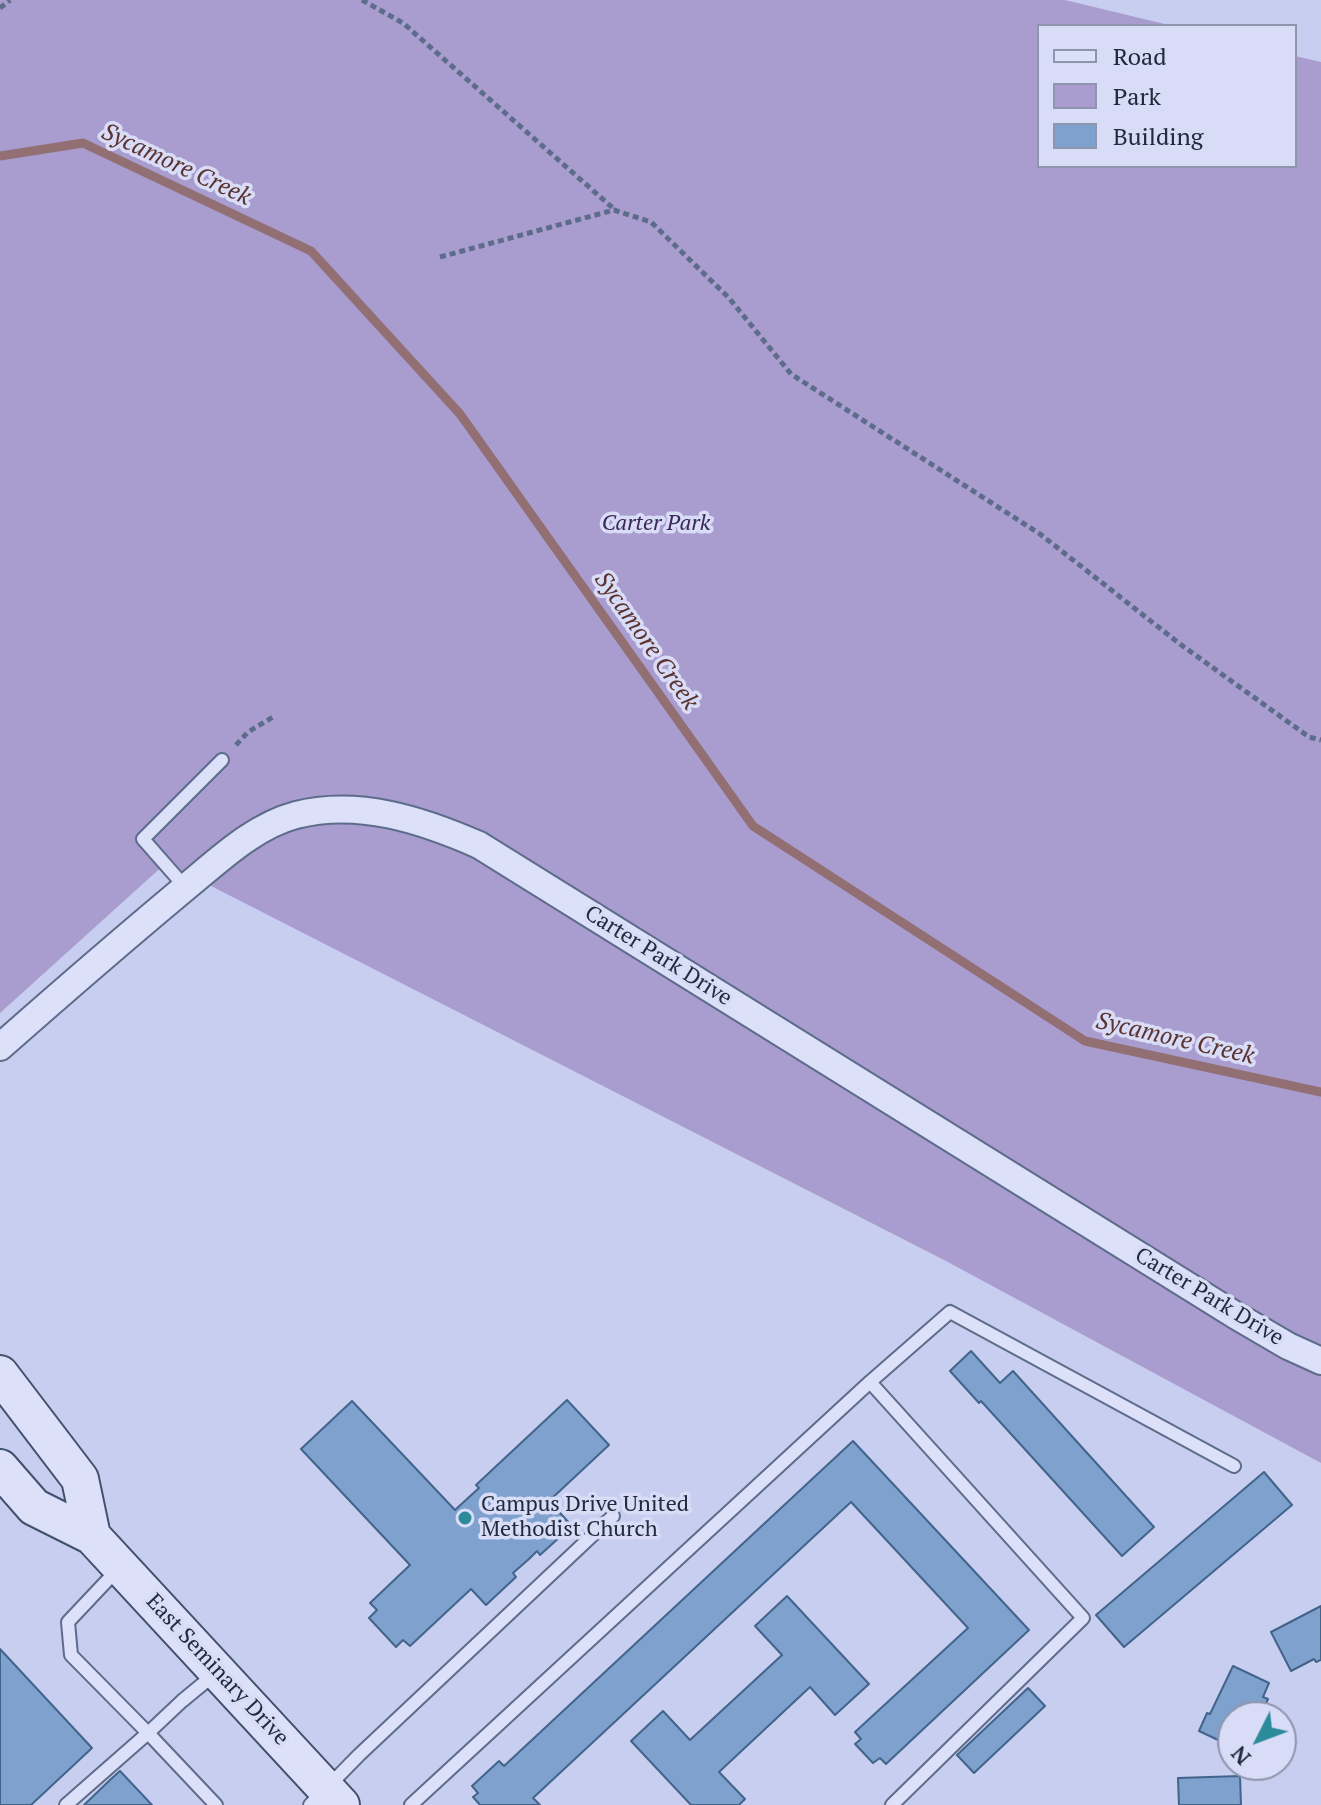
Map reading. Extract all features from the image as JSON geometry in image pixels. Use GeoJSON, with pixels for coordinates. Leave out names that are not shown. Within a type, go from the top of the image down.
{"type":"FeatureCollection","features":[{"type":"Feature","properties":{"kind":"main road"},"geometry":{"type":"LineString","coordinates":[[0,1374],[80,1479],[92,1536]]}},
{"type":"Feature","properties":{"kind":"main road","name":"East Seminary Drive"},"geometry":{"type":"LineString","coordinates":[[0,1468],[34,1507],[92,1536],[218,1671],[325,1799]]}},
{"type":"Feature","properties":{"kind":"street","name":"Carter Park Drive"},"geometry":{"type":"LineString","coordinates":[[0,1047],[103,956],[249,837],[294,816],[323,810],[353,810],[417,821],[479,845],[1235,1315],[1321,1361]]}},
{"type":"Feature","properties":{"kind":"lane"},"geometry":{"type":"LineString","coordinates":[[186,888],[143,839],[222,760]]}},
{"type":"Feature","properties":{"kind":"lane"},"geometry":{"type":"LineString","coordinates":[[411,1805],[950,1312],[1234,1466]]}},
{"type":"Feature","properties":{"kind":"lane"},"geometry":{"type":"LineString","coordinates":[[870,1382],[1083,1618],[892,1805]]}},
{"type":"Feature","properties":{"kind":"lane"},"geometry":{"type":"LineString","coordinates":[[325,1799],[613,1516]]}},
{"type":"Feature","properties":{"kind":"lane"},"geometry":{"type":"LineString","coordinates":[[121,1566],[68,1622],[71,1655],[216,1805]]}},
{"type":"Feature","properties":{"kind":"lane"},"geometry":{"type":"LineString","coordinates":[[66,1805],[218,1671]]}},
{"type":"Feature","properties":{"kind":"path"},"geometry":{"type":"LineString","coordinates":[[0,8],[10,0]]}},
{"type":"Feature","properties":{"kind":"path"},"geometry":{"type":"LineString","coordinates":[[362,0],[403,23],[614,210],[651,222],[729,298],[791,374],[1040,534],[1193,653],[1309,737],[1321,740]]}},
{"type":"Feature","properties":{"kind":"path"},"geometry":{"type":"LineString","coordinates":[[440,257],[614,210]]}},
{"type":"Feature","properties":{"kind":"path"},"geometry":{"type":"LineString","coordinates":[[222,760],[248,732],[273,717]]}},
{"type":"Feature","properties":{"kind":"green space","name":"Carter Park"},"geometry":{"type":"Polygon","coordinates":[[[0,0],[1065,0],[1165,24],[1037,24],[1037,168],[1297,168],[1297,56],[1321,62],[1321,1463],[946,1261],[166,863],[0,1013],[0,0]]]}},
{"type":"Feature","properties":{"kind":"building"},"geometry":{"type":"Polygon","coordinates":[[[971,1351],[1000,1383],[1013,1371],[1154,1527],[1122,1556],[950,1371],[971,1351]]]}},
{"type":"Feature","properties":{"kind":"building","name":"Campus Drive United Methodist Church"},"geometry":{"type":"Polygon","coordinates":[[[567,1400],[609,1445],[549,1501],[572,1526],[540,1555],[537,1551],[513,1573],[516,1577],[486,1605],[471,1589],[410,1646],[403,1640],[396,1647],[369,1618],[377,1610],[370,1603],[410,1565],[301,1449],[352,1401],[455,1510],[479,1488],[476,1485],[567,1400]]]}},
{"type":"Feature","properties":{"kind":"building"},"geometry":{"type":"Polygon","coordinates":[[[853,1441],[1029,1630],[886,1764],[880,1758],[873,1763],[855,1744],[861,1739],[855,1732],[968,1628],[851,1502],[533,1798],[540,1805],[480,1805],[473,1797],[478,1793],[472,1786],[499,1761],[504,1766],[853,1441]]]}},
{"type":"Feature","properties":{"kind":"building"},"geometry":{"type":"Polygon","coordinates":[[[1264,1472],[1292,1505],[1124,1647],[1096,1615],[1264,1472]]]}},
{"type":"Feature","properties":{"kind":"building"},"geometry":{"type":"Polygon","coordinates":[[[787,1596],[869,1684],[835,1715],[810,1687],[719,1772],[745,1799],[739,1805],[691,1805],[631,1741],[663,1711],[690,1740],[782,1655],[755,1626],[787,1596]]]}},
{"type":"Feature","properties":{"kind":"building"},"geometry":{"type":"Polygon","coordinates":[[[1321,1606],[1321,1660],[1316,1662],[1314,1659],[1291,1671],[1271,1632],[1321,1606]]]}},
{"type":"Feature","properties":{"kind":"building"},"geometry":{"type":"Polygon","coordinates":[[[0,1649],[92,1748],[31,1805],[0,1805],[0,1649]]]}},
{"type":"Feature","properties":{"kind":"building"},"geometry":{"type":"Polygon","coordinates":[[[1233,1666],[1269,1683],[1263,1697],[1267,1701],[1217,1701],[1217,1739],[1199,1731],[1207,1713],[1210,1714],[1233,1666]]]}},
{"type":"Feature","properties":{"kind":"building"},"geometry":{"type":"Polygon","coordinates":[[[1028,1688],[1045,1706],[974,1773],[957,1755],[1028,1688]]]}},
{"type":"Feature","properties":{"kind":"building"},"geometry":{"type":"Polygon","coordinates":[[[120,1771],[152,1805],[84,1805],[111,1779],[120,1771]]]}},
{"type":"Feature","properties":{"kind":"building"},"geometry":{"type":"Polygon","coordinates":[[[1217,1777],[1217,1781],[1240,1781],[1241,1805],[1179,1805],[1178,1778],[1217,1777]]]}},
{"type":"Feature","properties":{"kind":"waterway","name":"Sycamore Creek"},"geometry":{"type":"LineString","coordinates":[[0,156],[83,143],[311,251],[460,414],[753,826],[1085,1041],[1321,1092]]}},
{"type":"Feature","properties":{"kind":"place","name":"Campus Drive United Methodist Church"},"geometry":{"type":"Point","coordinates":[465,1518]}}]}
